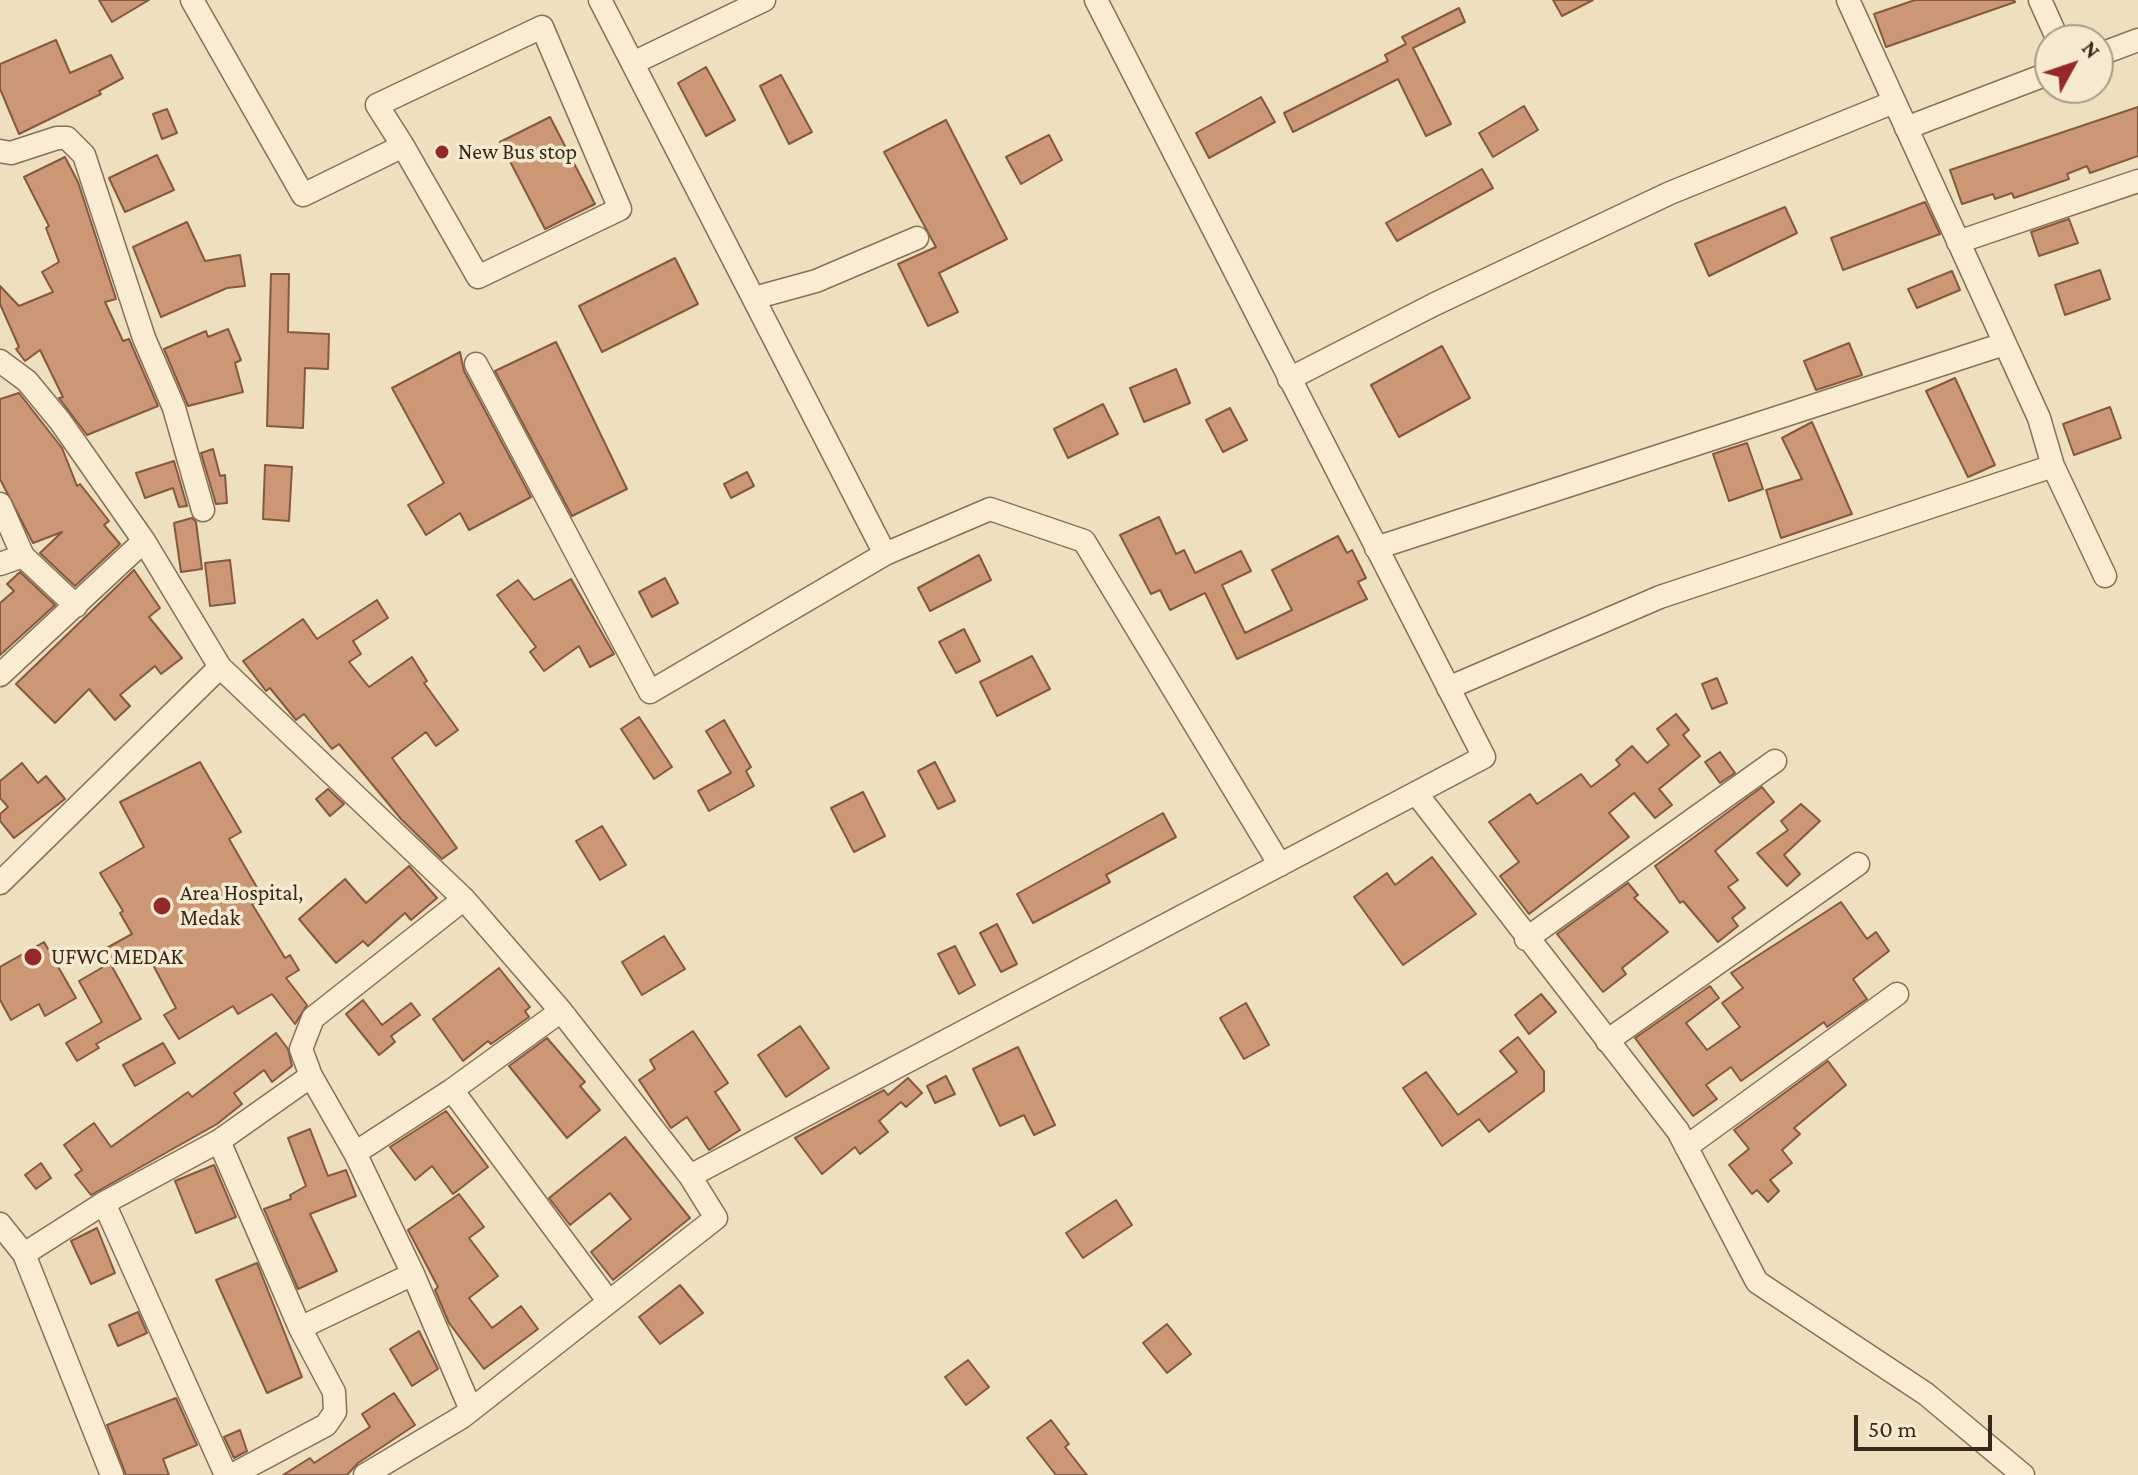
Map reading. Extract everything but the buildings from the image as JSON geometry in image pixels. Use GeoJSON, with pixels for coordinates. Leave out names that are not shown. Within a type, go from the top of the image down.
{"type":"FeatureCollection","features":[{"type":"Feature","properties":{"kind":"street"},"geometry":{"type":"LineString","coordinates":[[192,0],[303,195],[403,146]]}},
{"type":"Feature","properties":{"kind":"street"},"geometry":{"type":"LineString","coordinates":[[600,0],[885,554]]}},
{"type":"Feature","properties":{"kind":"street"},"geometry":{"type":"LineString","coordinates":[[633,63],[764,0]]}},
{"type":"Feature","properties":{"kind":"street"},"geometry":{"type":"LineString","coordinates":[[690,1176],[1484,757],[1096,0]]}},
{"type":"Feature","properties":{"kind":"street"},"geometry":{"type":"LineString","coordinates":[[1848,0],[2039,418],[2053,466],[2105,576]]}},
{"type":"Feature","properties":{"kind":"street"},"geometry":{"type":"LineString","coordinates":[[2040,0],[2051,24]]}},
{"type":"Feature","properties":{"kind":"street"},"geometry":{"type":"LineString","coordinates":[[542,27],[620,209],[478,277],[403,146],[377,105],[542,27]]}},
{"type":"Feature","properties":{"kind":"street"},"geometry":{"type":"LineString","coordinates":[[2114,49],[2138,40]]}},
{"type":"Feature","properties":{"kind":"street"},"geometry":{"type":"LineString","coordinates":[[1906,128],[2034,79]]}},
{"type":"Feature","properties":{"kind":"street"},"geometry":{"type":"LineString","coordinates":[[1289,379],[1435,304],[1670,193],[1894,102]]}},
{"type":"Feature","properties":{"kind":"street"},"geometry":{"type":"LineString","coordinates":[[0,151],[11,153],[57,138],[67,138],[84,155],[144,338],[174,408],[203,510]]}},
{"type":"Feature","properties":{"kind":"street"},"geometry":{"type":"LineString","coordinates":[[1958,242],[2138,181]]}},
{"type":"Feature","properties":{"kind":"street"},"geometry":{"type":"LineString","coordinates":[[754,298],[816,281],[917,238]]}},
{"type":"Feature","properties":{"kind":"street"},"geometry":{"type":"LineString","coordinates":[[1376,548],[2004,344]]}},
{"type":"Feature","properties":{"kind":"street"},"geometry":{"type":"LineString","coordinates":[[0,361],[45,400],[144,541],[220,667],[464,899],[561,1011],[690,1176],[716,1218],[471,1410],[365,1475]]}},
{"type":"Feature","properties":{"kind":"street"},"geometry":{"type":"LineString","coordinates":[[476,364],[650,692],[885,554],[990,509],[1084,541],[1280,865]]}},
{"type":"Feature","properties":{"kind":"street"},"geometry":{"type":"LineString","coordinates":[[1448,688],[1660,597],[2053,466]]}},
{"type":"Feature","properties":{"kind":"street"},"geometry":{"type":"LineString","coordinates":[[0,504],[23,556],[76,606]]}},
{"type":"Feature","properties":{"kind":"street"},"geometry":{"type":"LineString","coordinates":[[0,675],[144,541]]}},
{"type":"Feature","properties":{"kind":"street"},"geometry":{"type":"LineString","coordinates":[[0,564],[23,556]]}},
{"type":"Feature","properties":{"kind":"street"},"geometry":{"type":"LineString","coordinates":[[2,876],[220,667]]}},
{"type":"Feature","properties":{"kind":"street"},"geometry":{"type":"LineString","coordinates":[[1526,939],[1775,761]]}},
{"type":"Feature","properties":{"kind":"street"},"geometry":{"type":"LineString","coordinates":[[1416,793],[1686,1147],[1757,1282],[1926,1394],[2023,1475]]}},
{"type":"Feature","properties":{"kind":"street"},"geometry":{"type":"LineString","coordinates":[[1607,1041],[1858,864]]}},
{"type":"Feature","properties":{"kind":"street"},"geometry":{"type":"LineString","coordinates":[[464,899],[313,1018],[301,1049],[311,1076],[355,1153],[413,1274],[471,1410]]}},
{"type":"Feature","properties":{"kind":"street"},"geometry":{"type":"LineString","coordinates":[[1686,1147],[1897,994]]}},
{"type":"Feature","properties":{"kind":"street"},"geometry":{"type":"LineString","coordinates":[[355,1153],[452,1090],[561,1011]]}},
{"type":"Feature","properties":{"kind":"street"},"geometry":{"type":"LineString","coordinates":[[24,1254],[104,1203],[219,1141],[311,1076]]}},
{"type":"Feature","properties":{"kind":"street"},"geometry":{"type":"LineString","coordinates":[[452,1090],[609,1302]]}},
{"type":"Feature","properties":{"kind":"street"},"geometry":{"type":"LineString","coordinates":[[104,1203],[229,1475],[326,1425],[335,1412],[334,1392],[300,1328],[219,1141]]}},
{"type":"Feature","properties":{"kind":"street"},"geometry":{"type":"LineString","coordinates":[[0,1224],[24,1254],[112,1475]]}},
{"type":"Feature","properties":{"kind":"street"},"geometry":{"type":"LineString","coordinates":[[300,1328],[413,1274]]}},
{"type":"Feature","properties":{"kind":"place","name":"New Bus stop"},"geometry":{"type":"Point","coordinates":[442,152]}},
{"type":"Feature","properties":{"kind":"place","name":"Area Hospital, Medak"},"geometry":{"type":"Point","coordinates":[162,906]}},
{"type":"Feature","properties":{"kind":"place","name":"UFWC MEDAK"},"geometry":{"type":"Point","coordinates":[33,957]}}]}
